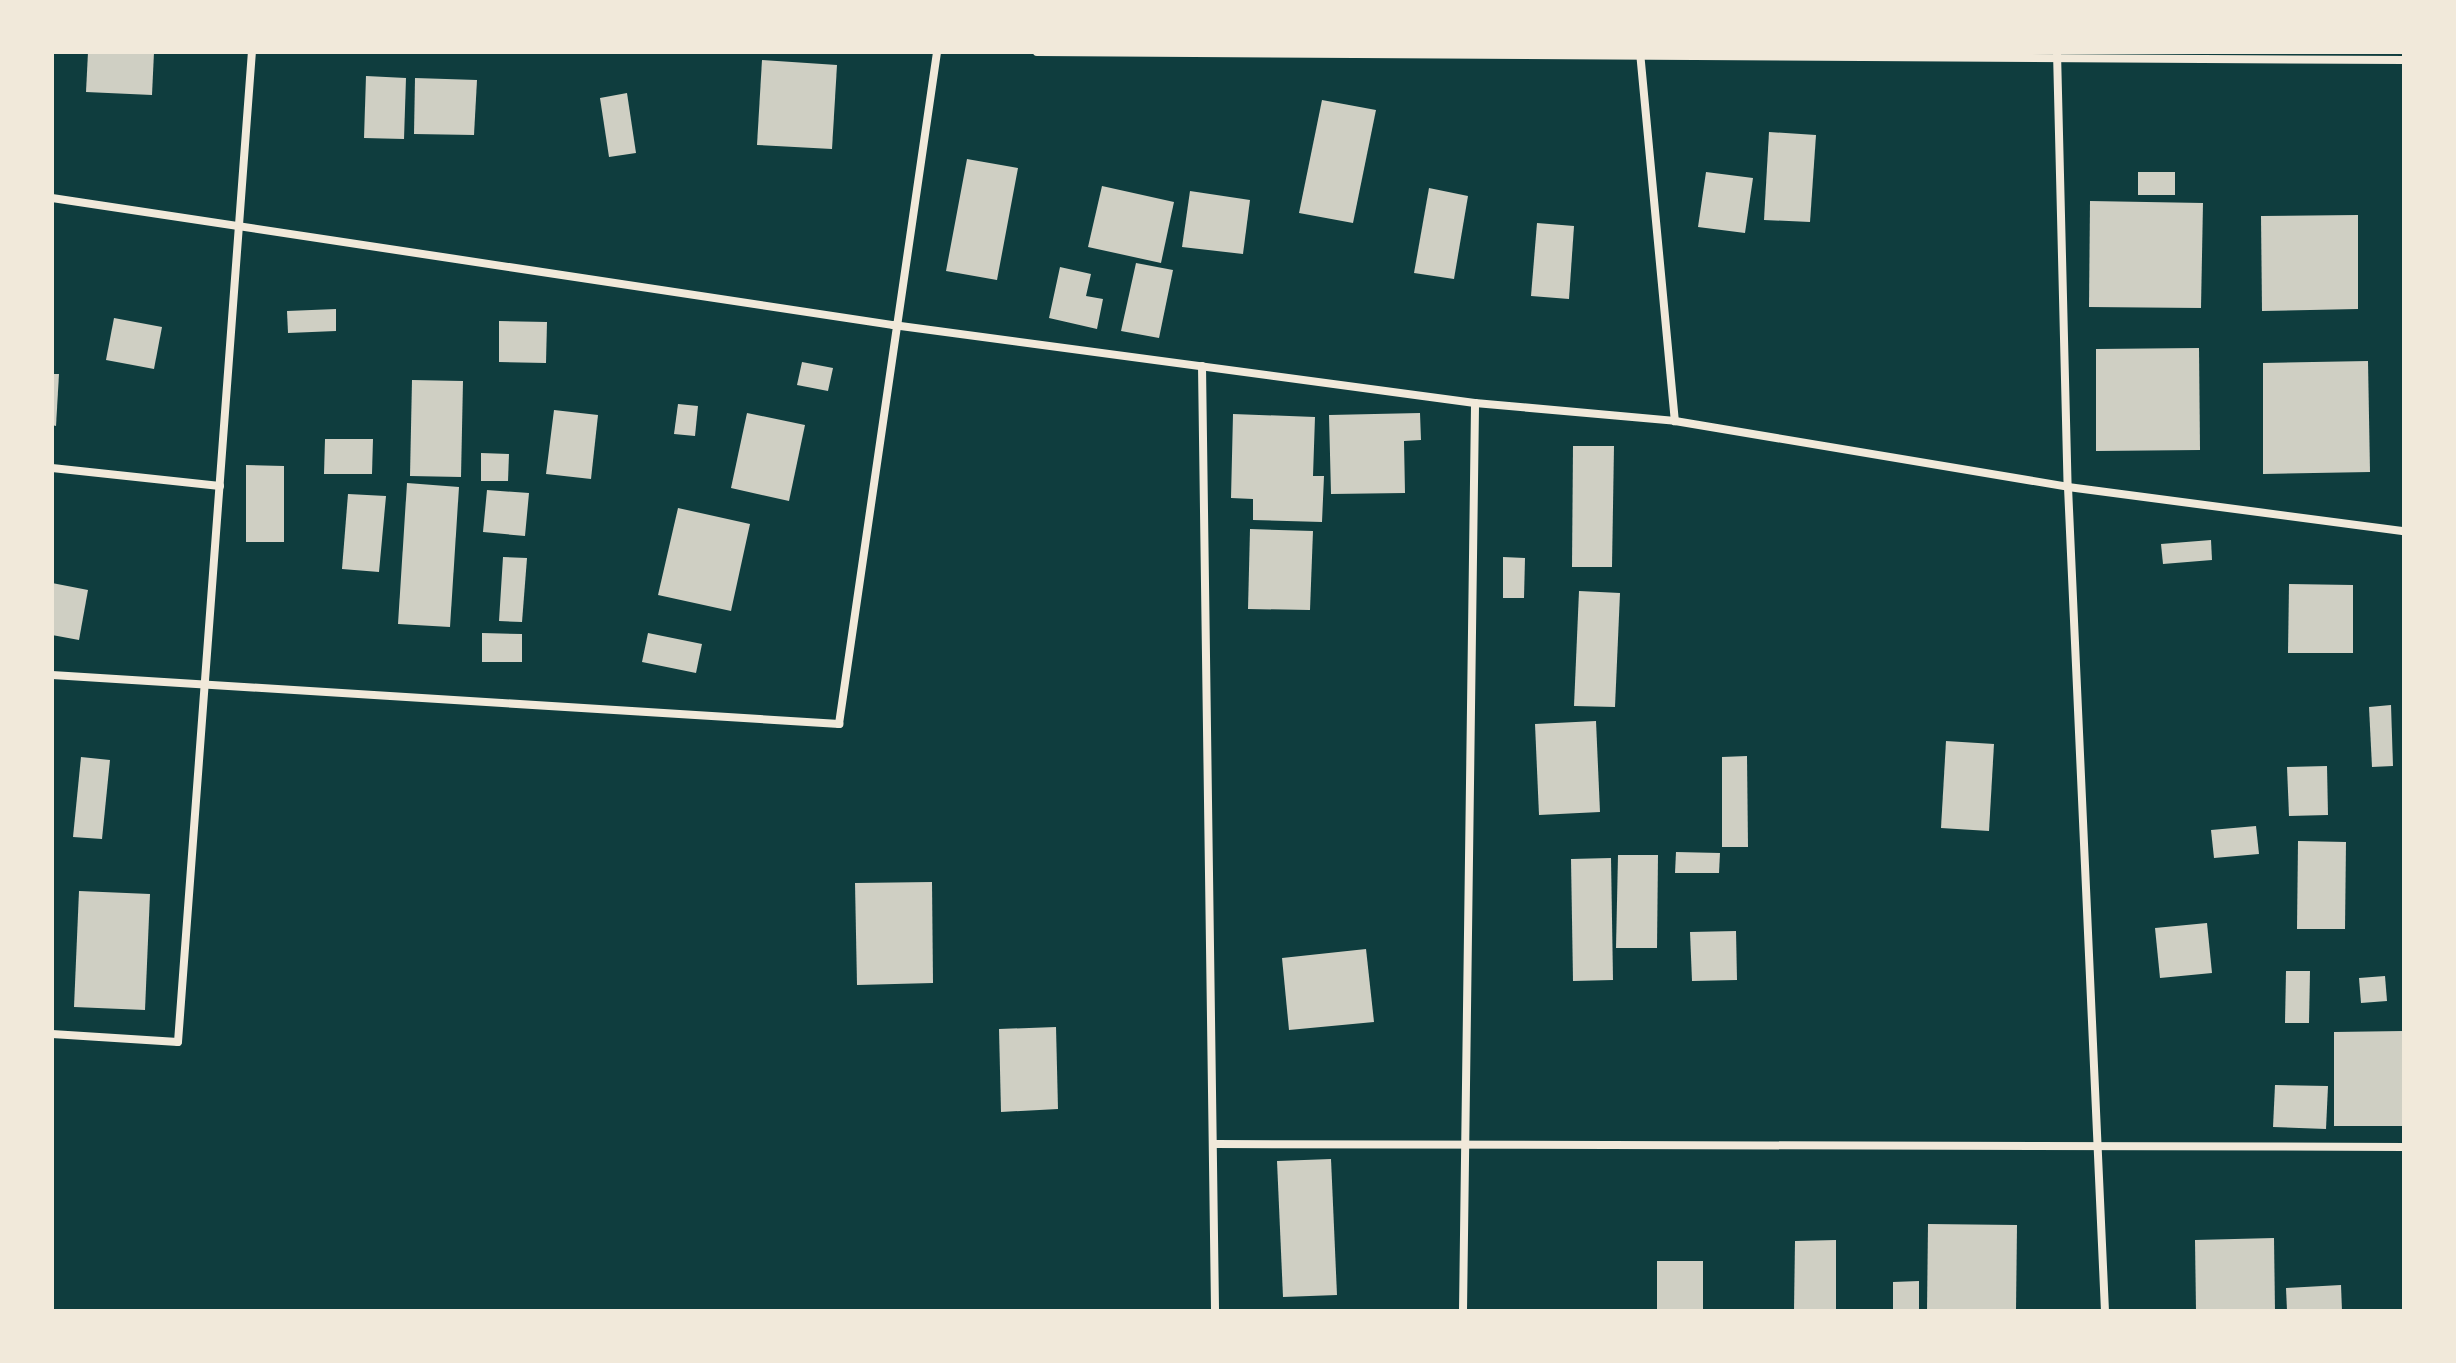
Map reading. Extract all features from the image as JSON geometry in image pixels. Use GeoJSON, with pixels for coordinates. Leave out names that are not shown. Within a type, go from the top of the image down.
{"type":"FeatureCollection","features":[{"type":"Feature","properties":{"kind":"street"},"geometry":{"type":"LineString","coordinates":[[52,1034],[178,1042],[252,52]]}},
{"type":"Feature","properties":{"kind":"street"},"geometry":{"type":"LineString","coordinates":[[52,675],[205,682],[839,724],[893,325],[937,52]]}},
{"type":"Feature","properties":{"kind":"street"},"geometry":{"type":"LineString","coordinates":[[1037,52],[1889,54],[2404,60]]}},
{"type":"Feature","properties":{"kind":"street"},"geometry":{"type":"LineString","coordinates":[[1640,54],[1675,421]]}},
{"type":"Feature","properties":{"kind":"street"},"geometry":{"type":"LineString","coordinates":[[2057,55],[2068,487],[2105,1311]]}},
{"type":"Feature","properties":{"kind":"street"},"geometry":{"type":"LineString","coordinates":[[52,198],[893,325],[1475,403],[1675,421],[2068,487],[2404,531]]}},
{"type":"Feature","properties":{"kind":"street"},"geometry":{"type":"LineString","coordinates":[[1202,366],[1216,1144],[1215,1311]]}},
{"type":"Feature","properties":{"kind":"street"},"geometry":{"type":"LineString","coordinates":[[1463,1311],[1475,403]]}},
{"type":"Feature","properties":{"kind":"street"},"geometry":{"type":"LineString","coordinates":[[52,468],[220,486]]}},
{"type":"Feature","properties":{"kind":"street"},"geometry":{"type":"LineString","coordinates":[[1216,1144],[2404,1147]]}},
{"type":"Feature","properties":{"kind":"building"},"geometry":{"type":"Polygon","coordinates":[[[88,52],[154,52],[152,95],[86,92],[88,52]]]}},
{"type":"Feature","properties":{"kind":"building"},"geometry":{"type":"Polygon","coordinates":[[[762,60],[837,65],[832,149],[757,145],[762,60]]]}},
{"type":"Feature","properties":{"kind":"building"},"geometry":{"type":"Polygon","coordinates":[[[366,76],[406,78],[404,139],[364,138],[366,76]]]}},
{"type":"Feature","properties":{"kind":"building"},"geometry":{"type":"Polygon","coordinates":[[[415,78],[477,80],[474,135],[414,134],[415,78]]]}},
{"type":"Feature","properties":{"kind":"building"},"geometry":{"type":"Polygon","coordinates":[[[627,93],[636,153],[609,157],[600,98],[627,93]]]}},
{"type":"Feature","properties":{"kind":"building"},"geometry":{"type":"Polygon","coordinates":[[[1322,100],[1376,110],[1353,223],[1299,213],[1322,100]]]}},
{"type":"Feature","properties":{"kind":"building"},"geometry":{"type":"Polygon","coordinates":[[[1769,132],[1816,135],[1810,222],[1764,220],[1769,132]]]}},
{"type":"Feature","properties":{"kind":"building"},"geometry":{"type":"Polygon","coordinates":[[[967,159],[1018,168],[997,280],[946,271],[967,159]]]}},
{"type":"Feature","properties":{"kind":"building"},"geometry":{"type":"Polygon","coordinates":[[[1706,172],[1753,178],[1745,233],[1698,227],[1706,172]]]}},
{"type":"Feature","properties":{"kind":"building"},"geometry":{"type":"Polygon","coordinates":[[[2138,172],[2175,172],[2175,195],[2138,195],[2138,172]]]}},
{"type":"Feature","properties":{"kind":"building"},"geometry":{"type":"Polygon","coordinates":[[[1102,186],[1174,202],[1161,263],[1088,247],[1102,186]]]}},
{"type":"Feature","properties":{"kind":"building"},"geometry":{"type":"Polygon","coordinates":[[[1429,188],[1468,196],[1454,279],[1414,273],[1429,188]]]}},
{"type":"Feature","properties":{"kind":"building"},"geometry":{"type":"Polygon","coordinates":[[[1190,191],[1250,200],[1243,254],[1182,247],[1190,191]]]}},
{"type":"Feature","properties":{"kind":"building"},"geometry":{"type":"Polygon","coordinates":[[[2090,201],[2203,203],[2201,308],[2089,307],[2090,201]]]}},
{"type":"Feature","properties":{"kind":"building"},"geometry":{"type":"Polygon","coordinates":[[[2358,215],[2358,309],[2262,311],[2261,216],[2358,215]]]}},
{"type":"Feature","properties":{"kind":"building"},"geometry":{"type":"Polygon","coordinates":[[[1537,223],[1574,226],[1569,299],[1531,296],[1537,223]]]}},
{"type":"Feature","properties":{"kind":"building"},"geometry":{"type":"Polygon","coordinates":[[[1136,263],[1173,270],[1159,338],[1121,331],[1136,263]]]}},
{"type":"Feature","properties":{"kind":"building"},"geometry":{"type":"Polygon","coordinates":[[[1060,267],[1091,274],[1086,296],[1103,299],[1097,329],[1049,318],[1060,267]]]}},
{"type":"Feature","properties":{"kind":"building"},"geometry":{"type":"Polygon","coordinates":[[[336,309],[336,331],[288,333],[287,311],[336,309]]]}},
{"type":"Feature","properties":{"kind":"building"},"geometry":{"type":"Polygon","coordinates":[[[114,318],[162,327],[154,369],[106,360],[114,318]]]}},
{"type":"Feature","properties":{"kind":"building"},"geometry":{"type":"Polygon","coordinates":[[[499,321],[547,322],[546,363],[499,362],[499,321]]]}},
{"type":"Feature","properties":{"kind":"building"},"geometry":{"type":"Polygon","coordinates":[[[2199,348],[2200,450],[2096,451],[2096,349],[2199,348]]]}},
{"type":"Feature","properties":{"kind":"building"},"geometry":{"type":"Polygon","coordinates":[[[2368,361],[2370,472],[2263,474],[2263,363],[2368,361]]]}},
{"type":"Feature","properties":{"kind":"building"},"geometry":{"type":"Polygon","coordinates":[[[802,362],[833,368],[828,391],[797,385],[802,362]]]}},
{"type":"Feature","properties":{"kind":"building"},"geometry":{"type":"Polygon","coordinates":[[[52,374],[59,374],[56,426],[52,425],[52,374]]]}},
{"type":"Feature","properties":{"kind":"building"},"geometry":{"type":"Polygon","coordinates":[[[412,380],[463,381],[461,477],[410,476],[412,380]]]}},
{"type":"Feature","properties":{"kind":"building"},"geometry":{"type":"Polygon","coordinates":[[[678,404],[698,406],[695,436],[674,434],[678,404]]]}},
{"type":"Feature","properties":{"kind":"building"},"geometry":{"type":"Polygon","coordinates":[[[554,410],[598,415],[591,479],[546,474],[554,410]]]}},
{"type":"Feature","properties":{"kind":"building"},"geometry":{"type":"Polygon","coordinates":[[[747,413],[805,425],[789,501],[731,488],[747,413]]]}},
{"type":"Feature","properties":{"kind":"building"},"geometry":{"type":"Polygon","coordinates":[[[1420,413],[1421,440],[1404,441],[1405,493],[1331,494],[1329,415],[1420,413]]]}},
{"type":"Feature","properties":{"kind":"building"},"geometry":{"type":"Polygon","coordinates":[[[1233,414],[1315,417],[1313,476],[1324,476],[1322,522],[1253,520],[1253,499],[1231,498],[1233,414]]]}},
{"type":"Feature","properties":{"kind":"building"},"geometry":{"type":"Polygon","coordinates":[[[325,439],[373,439],[372,474],[324,474],[325,439]]]}},
{"type":"Feature","properties":{"kind":"building"},"geometry":{"type":"Polygon","coordinates":[[[1573,446],[1614,446],[1612,567],[1572,567],[1573,446]]]}},
{"type":"Feature","properties":{"kind":"building"},"geometry":{"type":"Polygon","coordinates":[[[481,453],[509,454],[508,481],[481,481],[481,453]]]}},
{"type":"Feature","properties":{"kind":"building"},"geometry":{"type":"Polygon","coordinates":[[[246,465],[284,466],[284,542],[246,542],[246,465]]]}},
{"type":"Feature","properties":{"kind":"building"},"geometry":{"type":"Polygon","coordinates":[[[407,483],[459,487],[450,627],[398,624],[407,483]]]}},
{"type":"Feature","properties":{"kind":"building"},"geometry":{"type":"Polygon","coordinates":[[[487,490],[529,493],[525,536],[483,532],[487,490]]]}},
{"type":"Feature","properties":{"kind":"building"},"geometry":{"type":"Polygon","coordinates":[[[348,494],[386,496],[379,572],[342,569],[348,494]]]}},
{"type":"Feature","properties":{"kind":"building"},"geometry":{"type":"Polygon","coordinates":[[[678,508],[750,524],[731,611],[658,595],[678,508]]]}},
{"type":"Feature","properties":{"kind":"building"},"geometry":{"type":"Polygon","coordinates":[[[1250,529],[1313,531],[1310,610],[1248,609],[1250,529]]]}},
{"type":"Feature","properties":{"kind":"building"},"geometry":{"type":"Polygon","coordinates":[[[2211,540],[2212,560],[2163,564],[2161,544],[2211,540]]]}},
{"type":"Feature","properties":{"kind":"building"},"geometry":{"type":"Polygon","coordinates":[[[503,557],[527,558],[522,622],[499,621],[503,557]]]}},
{"type":"Feature","properties":{"kind":"building"},"geometry":{"type":"Polygon","coordinates":[[[1503,557],[1525,558],[1524,598],[1503,598],[1503,557]]]}},
{"type":"Feature","properties":{"kind":"building"},"geometry":{"type":"Polygon","coordinates":[[[52,583],[88,590],[79,640],[52,635],[52,583]]]}},
{"type":"Feature","properties":{"kind":"building"},"geometry":{"type":"Polygon","coordinates":[[[2289,584],[2353,585],[2353,653],[2288,653],[2289,584]]]}},
{"type":"Feature","properties":{"kind":"building"},"geometry":{"type":"Polygon","coordinates":[[[1579,591],[1620,593],[1615,707],[1574,706],[1579,591]]]}},
{"type":"Feature","properties":{"kind":"building"},"geometry":{"type":"Polygon","coordinates":[[[482,633],[522,634],[522,662],[482,662],[482,633]]]}},
{"type":"Feature","properties":{"kind":"building"},"geometry":{"type":"Polygon","coordinates":[[[648,633],[702,644],[696,673],[642,662],[648,633]]]}},
{"type":"Feature","properties":{"kind":"building"},"geometry":{"type":"Polygon","coordinates":[[[2391,705],[2393,766],[2372,767],[2369,707],[2391,705]]]}},
{"type":"Feature","properties":{"kind":"building"},"geometry":{"type":"Polygon","coordinates":[[[1596,721],[1600,812],[1539,815],[1535,724],[1596,721]]]}},
{"type":"Feature","properties":{"kind":"building"},"geometry":{"type":"Polygon","coordinates":[[[1946,741],[1994,744],[1989,831],[1941,828],[1946,741]]]}},
{"type":"Feature","properties":{"kind":"building"},"geometry":{"type":"Polygon","coordinates":[[[1747,756],[1748,847],[1722,847],[1722,757],[1747,756]]]}},
{"type":"Feature","properties":{"kind":"building"},"geometry":{"type":"Polygon","coordinates":[[[81,757],[110,760],[102,839],[73,837],[81,757]]]}},
{"type":"Feature","properties":{"kind":"building"},"geometry":{"type":"Polygon","coordinates":[[[2327,766],[2328,815],[2289,816],[2287,767],[2327,766]]]}},
{"type":"Feature","properties":{"kind":"building"},"geometry":{"type":"Polygon","coordinates":[[[2256,826],[2259,854],[2214,858],[2211,830],[2256,826]]]}},
{"type":"Feature","properties":{"kind":"building"},"geometry":{"type":"Polygon","coordinates":[[[2298,841],[2346,842],[2345,929],[2297,929],[2298,841]]]}},
{"type":"Feature","properties":{"kind":"building"},"geometry":{"type":"Polygon","coordinates":[[[1676,852],[1720,853],[1719,873],[1675,873],[1676,852]]]}},
{"type":"Feature","properties":{"kind":"building"},"geometry":{"type":"Polygon","coordinates":[[[1618,855],[1658,855],[1657,948],[1616,948],[1618,855]]]}},
{"type":"Feature","properties":{"kind":"building"},"geometry":{"type":"Polygon","coordinates":[[[1611,858],[1613,980],[1573,981],[1571,859],[1611,858]]]}},
{"type":"Feature","properties":{"kind":"building"},"geometry":{"type":"Polygon","coordinates":[[[932,882],[933,983],[857,985],[855,883],[932,882]]]}},
{"type":"Feature","properties":{"kind":"building"},"geometry":{"type":"Polygon","coordinates":[[[79,891],[150,894],[145,1010],[74,1007],[79,891]]]}},
{"type":"Feature","properties":{"kind":"building"},"geometry":{"type":"Polygon","coordinates":[[[2207,923],[2212,973],[2160,978],[2155,928],[2207,923]]]}},
{"type":"Feature","properties":{"kind":"building"},"geometry":{"type":"Polygon","coordinates":[[[1736,931],[1737,980],[1692,981],[1690,932],[1736,931]]]}},
{"type":"Feature","properties":{"kind":"building"},"geometry":{"type":"Polygon","coordinates":[[[1366,949],[1374,1022],[1289,1030],[1282,958],[1366,949]]]}},
{"type":"Feature","properties":{"kind":"building"},"geometry":{"type":"Polygon","coordinates":[[[2286,971],[2310,971],[2309,1023],[2285,1023],[2286,971]]]}},
{"type":"Feature","properties":{"kind":"building"},"geometry":{"type":"Polygon","coordinates":[[[2385,976],[2387,1001],[2361,1003],[2359,978],[2385,976]]]}},
{"type":"Feature","properties":{"kind":"building"},"geometry":{"type":"Polygon","coordinates":[[[1056,1027],[1058,1109],[1001,1112],[999,1029],[1056,1027]]]}},
{"type":"Feature","properties":{"kind":"building"},"geometry":{"type":"Polygon","coordinates":[[[2403,1031],[2403,1126],[2334,1126],[2334,1032],[2403,1031]]]}},
{"type":"Feature","properties":{"kind":"building"},"geometry":{"type":"Polygon","coordinates":[[[2275,1085],[2328,1086],[2326,1129],[2273,1127],[2275,1085]]]}},
{"type":"Feature","properties":{"kind":"building"},"geometry":{"type":"Polygon","coordinates":[[[1331,1159],[1337,1295],[1283,1297],[1277,1161],[1331,1159]]]}},
{"type":"Feature","properties":{"kind":"building"},"geometry":{"type":"Polygon","coordinates":[[[1928,1224],[2017,1225],[2016,1311],[1927,1311],[1928,1224]]]}},
{"type":"Feature","properties":{"kind":"building"},"geometry":{"type":"Polygon","coordinates":[[[2274,1238],[2275,1311],[2196,1311],[2195,1240],[2274,1238]]]}},
{"type":"Feature","properties":{"kind":"building"},"geometry":{"type":"Polygon","coordinates":[[[1836,1240],[1836,1311],[1794,1311],[1795,1241],[1836,1240]]]}},
{"type":"Feature","properties":{"kind":"building"},"geometry":{"type":"Polygon","coordinates":[[[1657,1261],[1703,1261],[1703,1311],[1657,1311],[1657,1261]]]}},
{"type":"Feature","properties":{"kind":"building"},"geometry":{"type":"Polygon","coordinates":[[[1919,1281],[1919,1311],[1893,1311],[1893,1282],[1919,1281]]]}},
{"type":"Feature","properties":{"kind":"building"},"geometry":{"type":"Polygon","coordinates":[[[2341,1285],[2342,1311],[2287,1311],[2286,1288],[2341,1285]]]}}]}
